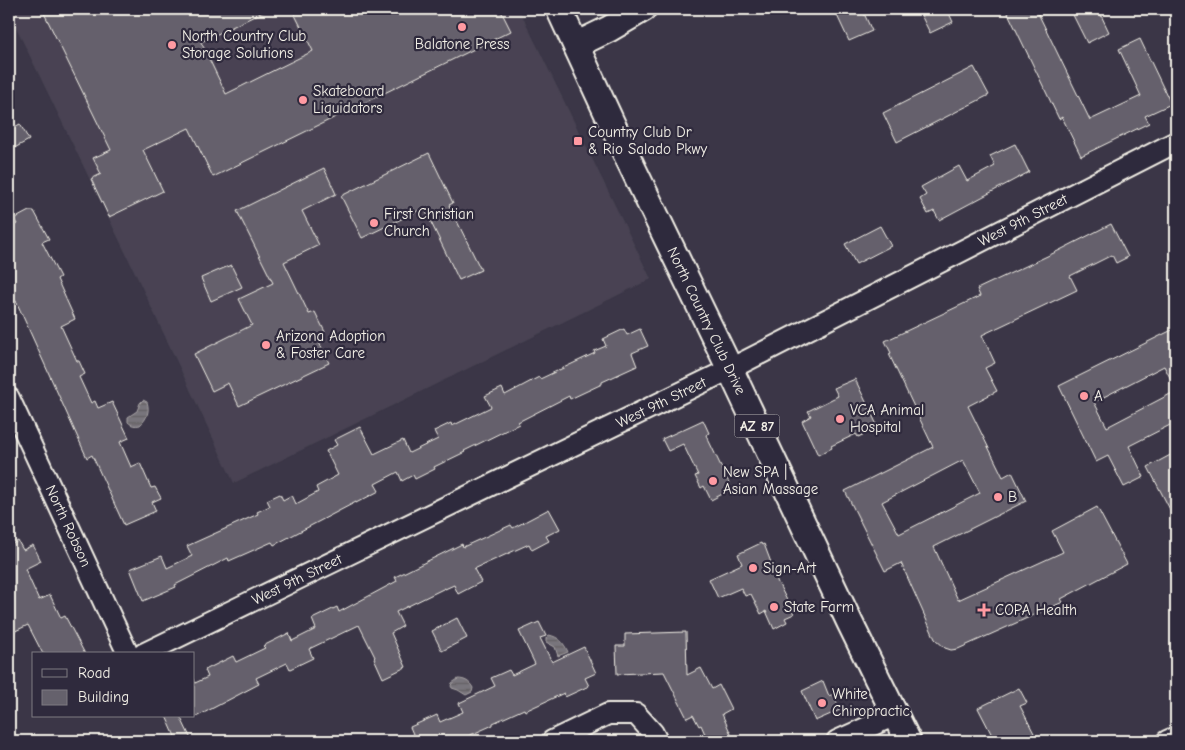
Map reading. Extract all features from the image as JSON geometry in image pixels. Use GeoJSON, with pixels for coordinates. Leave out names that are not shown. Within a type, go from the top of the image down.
{"type":"FeatureCollection","features":[{"type":"Feature","properties":{"kind":"main road","name":"North Country Club Drive"},"geometry":{"type":"LineString","coordinates":[[559,9],[626,154],[908,741]]}},
{"type":"Feature","properties":{"kind":"main road"},"geometry":{"type":"LineString","coordinates":[[576,45],[609,29],[643,9]]}},
{"type":"Feature","properties":{"kind":"street","name":"West 9th Street"},"geometry":{"type":"LineString","coordinates":[[147,652],[730,369],[1176,142]]}},
{"type":"Feature","properties":{"kind":"street","name":"North Robson"},"geometry":{"type":"LineString","coordinates":[[9,398],[127,652]]}},
{"type":"Feature","properties":{"kind":"street"},"geometry":{"type":"LineString","coordinates":[[552,741],[608,714],[636,714],[653,733],[657,741]]}},
{"type":"Feature","properties":{"kind":"street"},"geometry":{"type":"LineString","coordinates":[[837,741],[895,715]]}},
{"type":"Feature","properties":{"kind":"street"},"geometry":{"type":"LineString","coordinates":[[1167,741],[1176,737]]}},
{"type":"Feature","properties":{"kind":"shaded area"},"geometry":{"type":"Polygon","coordinates":[[[9,9],[519,9],[651,279],[234,483],[129,260],[9,13],[9,9]]]}},
{"type":"Feature","properties":{"kind":"shaded area"},"geometry":{"type":"Polygon","coordinates":[[[143,400],[148,405],[146,417],[140,425],[132,425],[128,422],[128,417],[137,411],[143,400]]]}},
{"type":"Feature","properties":{"kind":"shaded area"},"geometry":{"type":"Polygon","coordinates":[[[549,635],[561,641],[568,652],[558,656],[555,647],[546,642],[546,638],[549,635]]]}},
{"type":"Feature","properties":{"kind":"shaded area"},"geometry":{"type":"Polygon","coordinates":[[[458,679],[469,683],[473,688],[472,692],[466,695],[452,688],[452,683],[458,679]]]}},
{"type":"Feature","properties":{"kind":"building"},"geometry":{"type":"Polygon","coordinates":[[[42,9],[269,9],[201,42],[226,94],[313,51],[292,9],[500,9],[511,31],[213,177],[189,128],[143,150],[163,191],[109,217],[91,179],[101,174],[93,158],[111,150],[42,9]]]}},
{"type":"Feature","properties":{"kind":"building"},"geometry":{"type":"Polygon","coordinates":[[[834,9],[862,9],[872,31],[849,41],[834,9]]]}},
{"type":"Feature","properties":{"kind":"building"},"geometry":{"type":"Polygon","coordinates":[[[918,9],[947,9],[953,22],[930,33],[918,9]]]}},
{"type":"Feature","properties":{"kind":"building"},"geometry":{"type":"Polygon","coordinates":[[[1006,9],[1036,9],[1090,120],[1141,96],[1119,49],[1140,39],[1171,104],[1145,116],[1149,123],[1081,156],[1062,117],[1059,119],[1006,9]]]}},
{"type":"Feature","properties":{"kind":"building"},"geometry":{"type":"Polygon","coordinates":[[[1070,9],[1098,9],[1109,32],[1087,43],[1070,9]]]}},
{"type":"Feature","properties":{"kind":"building"},"geometry":{"type":"Polygon","coordinates":[[[974,67],[989,95],[897,142],[883,113],[974,67]]]}},
{"type":"Feature","properties":{"kind":"building"},"geometry":{"type":"Polygon","coordinates":[[[20,124],[29,140],[9,151],[9,130],[20,124]]]}},
{"type":"Feature","properties":{"kind":"building"},"geometry":{"type":"Polygon","coordinates":[[[1015,144],[1029,172],[939,220],[934,211],[928,214],[920,199],[926,195],[921,187],[959,166],[967,181],[995,166],[990,156],[1015,144]]]}},
{"type":"Feature","properties":{"kind":"building","name":"First Christian Church"},"geometry":{"type":"Polygon","coordinates":[[[429,153],[453,203],[449,205],[481,270],[459,280],[424,208],[362,238],[341,196],[429,153]]]}},
{"type":"Feature","properties":{"kind":"building","name":"Arizona Adoption & Foster Care"},"geometry":{"type":"Polygon","coordinates":[[[324,168],[336,194],[302,211],[319,245],[284,262],[309,314],[315,312],[325,332],[316,336],[329,363],[239,406],[228,383],[212,391],[194,354],[252,325],[239,299],[273,283],[237,211],[324,168]]]}},
{"type":"Feature","properties":{"kind":"building"},"geometry":{"type":"Polygon","coordinates":[[[29,211],[34,211],[49,239],[42,242],[60,277],[57,279],[75,319],[61,326],[85,374],[79,377],[91,403],[95,401],[98,408],[112,402],[129,438],[120,442],[131,467],[140,463],[151,488],[155,487],[161,498],[152,502],[156,511],[124,525],[92,455],[87,458],[16,301],[14,301],[9,291],[9,228],[17,224],[14,219],[29,211]]]}},
{"type":"Feature","properties":{"kind":"building"},"geometry":{"type":"Polygon","coordinates":[[[1111,224],[1128,257],[1116,263],[1112,255],[1070,276],[1077,290],[982,335],[995,363],[985,368],[997,391],[968,406],[1003,477],[1012,472],[1026,501],[934,547],[958,600],[1063,552],[1052,531],[1097,507],[1127,564],[1061,599],[1063,602],[958,649],[951,650],[945,648],[935,639],[901,563],[885,571],[845,491],[933,447],[889,354],[891,353],[885,341],[980,296],[977,289],[1111,224]],[[963,460],[882,502],[899,534],[980,493],[963,460]]]}},
{"type":"Feature","properties":{"kind":"building"},"geometry":{"type":"Polygon","coordinates":[[[880,226],[891,246],[856,264],[845,244],[880,226]]]}},
{"type":"Feature","properties":{"kind":"building"},"geometry":{"type":"Polygon","coordinates":[[[231,265],[242,287],[211,301],[201,278],[231,265]]]}},
{"type":"Feature","properties":{"kind":"building","name":"A"},"geometry":{"type":"Polygon","coordinates":[[[1176,328],[1176,389],[1164,366],[1094,402],[1107,427],[1176,391],[1176,422],[1129,446],[1144,477],[1124,487],[1108,456],[1096,462],[1059,386],[1176,328]]]}},
{"type":"Feature","properties":{"kind":"building"},"geometry":{"type":"Polygon","coordinates":[[[624,329],[627,335],[640,329],[648,346],[632,353],[637,366],[570,399],[569,396],[518,422],[519,424],[434,467],[435,469],[415,479],[413,475],[402,481],[398,472],[375,484],[379,491],[274,545],[272,542],[229,561],[228,558],[175,585],[176,587],[143,601],[130,569],[162,556],[167,568],[192,556],[187,546],[258,514],[257,512],[270,506],[267,500],[280,494],[283,500],[292,495],[296,504],[318,492],[316,487],[338,475],[326,451],[337,445],[334,440],[360,427],[374,454],[403,440],[409,453],[438,439],[434,431],[451,423],[452,426],[491,407],[485,396],[502,388],[505,395],[539,377],[540,379],[595,353],[594,351],[606,346],[603,339],[624,329]]]}},
{"type":"Feature","properties":{"kind":"building","name":"VCA Animal Hospital"},"geometry":{"type":"Polygon","coordinates":[[[855,379],[877,425],[873,426],[874,430],[858,437],[856,434],[831,446],[832,448],[818,455],[802,421],[811,416],[808,411],[838,396],[834,388],[855,379]]]}},
{"type":"Feature","properties":{"kind":"building"},"geometry":{"type":"Polygon","coordinates":[[[703,420],[709,433],[706,435],[732,489],[711,500],[704,486],[701,488],[695,476],[698,475],[683,444],[668,451],[662,439],[703,420]]]}},
{"type":"Feature","properties":{"kind":"building"},"geometry":{"type":"Polygon","coordinates":[[[1176,452],[1176,521],[1148,467],[1176,452]]]}},
{"type":"Feature","properties":{"kind":"building"},"geometry":{"type":"Polygon","coordinates":[[[549,509],[560,529],[546,536],[549,541],[532,550],[529,544],[474,569],[481,582],[458,594],[454,585],[396,612],[403,626],[391,633],[406,667],[383,678],[359,625],[309,649],[313,658],[290,669],[287,663],[256,678],[259,684],[195,717],[195,683],[208,677],[205,670],[233,656],[236,662],[265,648],[263,646],[289,633],[292,641],[316,629],[312,619],[337,607],[339,612],[397,581],[395,577],[462,544],[463,547],[511,525],[513,528],[549,509]]]}},
{"type":"Feature","properties":{"kind":"building"},"geometry":{"type":"Polygon","coordinates":[[[18,541],[23,550],[33,545],[41,561],[25,569],[39,600],[50,595],[61,618],[65,616],[84,652],[42,652],[28,625],[9,634],[9,545],[18,541]]]}},
{"type":"Feature","properties":{"kind":"building","name":"Sign-Art"},"geometry":{"type":"Polygon","coordinates":[[[761,543],[762,545],[764,544],[775,573],[774,575],[794,614],[785,618],[787,622],[774,629],[766,611],[761,614],[751,594],[745,596],[741,588],[718,598],[709,579],[742,564],[738,554],[761,543]]]}},
{"type":"Feature","properties":{"kind":"building"},"geometry":{"type":"Polygon","coordinates":[[[457,618],[467,638],[442,651],[432,631],[457,618]]]}},
{"type":"Feature","properties":{"kind":"building"},"geometry":{"type":"Polygon","coordinates":[[[539,622],[546,636],[540,638],[552,662],[584,647],[596,673],[585,678],[589,686],[565,697],[564,693],[525,711],[524,709],[457,741],[416,741],[410,727],[437,715],[440,722],[463,712],[459,703],[495,686],[491,678],[509,670],[512,675],[535,664],[519,631],[539,622]]]}},
{"type":"Feature","properties":{"kind":"building"},"geometry":{"type":"Polygon","coordinates":[[[686,632],[687,675],[701,668],[712,689],[719,685],[731,709],[722,714],[734,741],[708,741],[701,725],[699,726],[693,715],[687,718],[664,672],[617,674],[616,646],[625,646],[625,634],[686,632]]]}},
{"type":"Feature","properties":{"kind":"building","name":"White Chiropractic"},"geometry":{"type":"Polygon","coordinates":[[[823,681],[829,696],[833,694],[840,710],[815,721],[802,691],[823,681]]]}},
{"type":"Feature","properties":{"kind":"building"},"geometry":{"type":"Polygon","coordinates":[[[1019,688],[1027,703],[1020,706],[1038,741],[995,741],[978,708],[1019,688]]]}},
{"type":"Feature","properties":{"kind":"building"},"geometry":{"type":"Polygon","coordinates":[[[167,718],[181,718],[192,741],[177,741],[167,718]]]}},
{"type":"Feature","properties":{"kind":"place","name":"Balatone Press"},"geometry":{"type":"Point","coordinates":[462,27]}},
{"type":"Feature","properties":{"kind":"place","name":"North Country Club Storage Solutions"},"geometry":{"type":"Point","coordinates":[172,45]}},
{"type":"Feature","properties":{"kind":"place","name":"Skateboard Liquidators"},"geometry":{"type":"Point","coordinates":[303,100]}},
{"type":"Feature","properties":{"kind":"place","name":"Country Club Dr & Rio Salado Pkwy"},"geometry":{"type":"Point","coordinates":[578,141]}},
{"type":"Feature","properties":{"kind":"place","name":"First Christian Church"},"geometry":{"type":"Point","coordinates":[374,223]}},
{"type":"Feature","properties":{"kind":"place","name":"Arizona Adoption & Foster Care"},"geometry":{"type":"Point","coordinates":[266,345]}},
{"type":"Feature","properties":{"kind":"place","name":"A"},"geometry":{"type":"Point","coordinates":[1084,396]}},
{"type":"Feature","properties":{"kind":"place","name":"VCA Animal Hospital"},"geometry":{"type":"Point","coordinates":[840,419]}},
{"type":"Feature","properties":{"kind":"place","name":"New SPA | Asian Massage"},"geometry":{"type":"Point","coordinates":[713,481]}},
{"type":"Feature","properties":{"kind":"place","name":"B"},"geometry":{"type":"Point","coordinates":[998,497]}},
{"type":"Feature","properties":{"kind":"place","name":"Sign-Art"},"geometry":{"type":"Point","coordinates":[753,568]}},
{"type":"Feature","properties":{"kind":"place","name":"State Farm"},"geometry":{"type":"Point","coordinates":[774,607]}},
{"type":"Feature","properties":{"kind":"place","name":"COPA Health"},"geometry":{"type":"Point","coordinates":[984,610]}},
{"type":"Feature","properties":{"kind":"place","name":"White Chiropractic"},"geometry":{"type":"Point","coordinates":[822,703]}}]}
